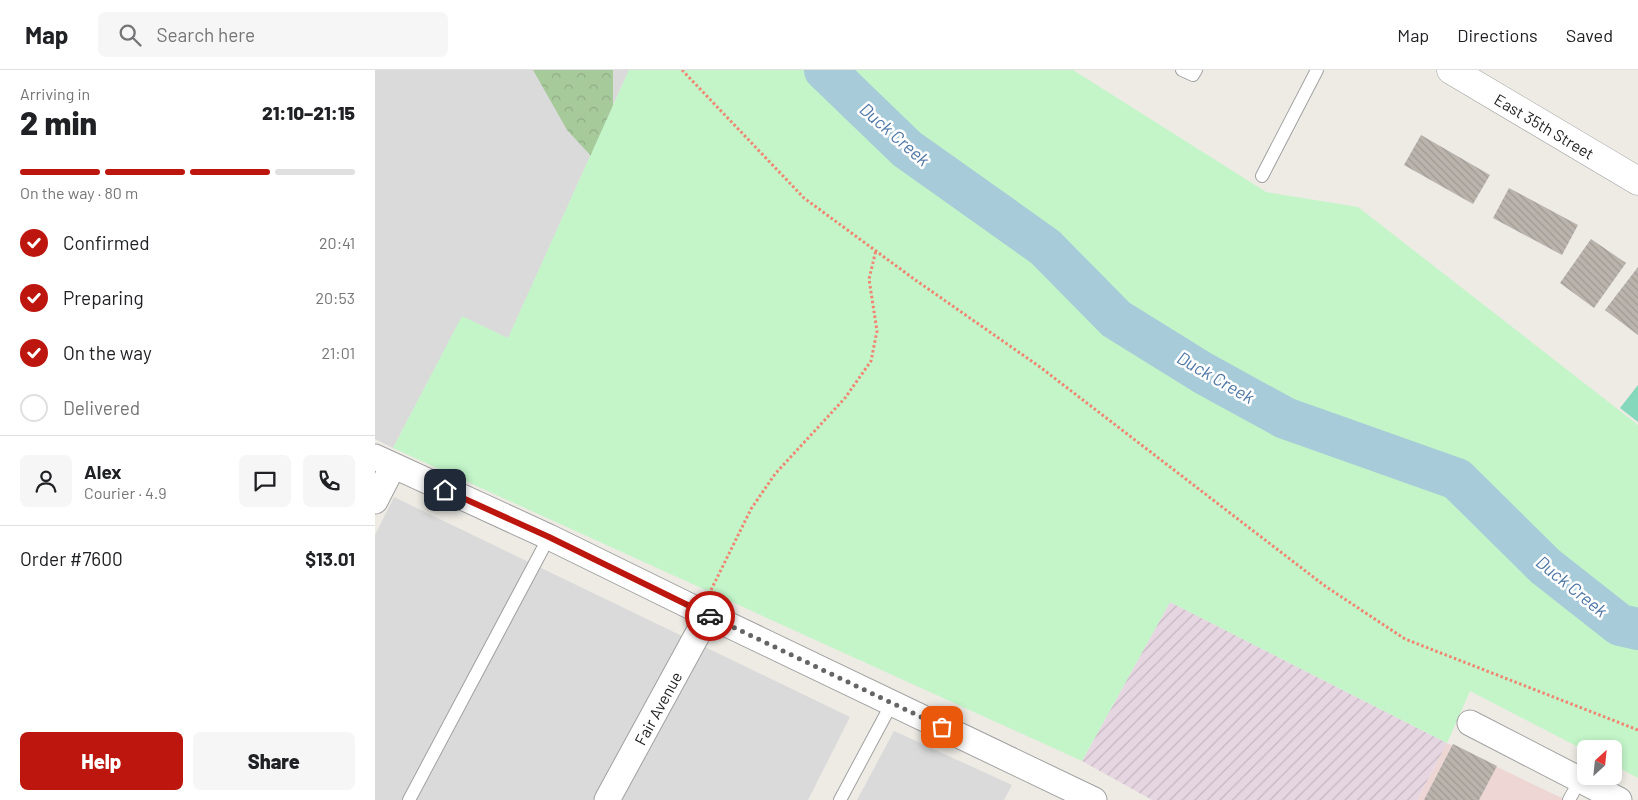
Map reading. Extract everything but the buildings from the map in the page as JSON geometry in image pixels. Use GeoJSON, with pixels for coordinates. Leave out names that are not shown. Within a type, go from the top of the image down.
{"type":"FeatureCollection","features":[{"type":"Feature","properties":{"kind":"street","name":"East 35th Street"},"geometry":{"type":"LineString","coordinates":[[1451,70],[1638,181]]}},
{"type":"Feature","properties":{"kind":"street"},"geometry":{"type":"LineString","coordinates":[[375,501],[384,462],[549,537],[891,703],[1054,791],[1094,800]]}},
{"type":"Feature","properties":{"kind":"street","name":"Fair Avenue"},"geometry":{"type":"LineString","coordinates":[[607,800],[704,613]]}},
{"type":"Feature","properties":{"kind":"street"},"geometry":{"type":"LineString","coordinates":[[1470,723],[1575,790],[1619,800]]}},
{"type":"Feature","properties":{"kind":"lane"},"geometry":{"type":"LineString","coordinates":[[1183,70],[1193,75],[1196,70]]}},
{"type":"Feature","properties":{"kind":"lane"},"geometry":{"type":"LineString","coordinates":[[1262,176],[1317,70]]}},
{"type":"Feature","properties":{"kind":"lane"},"geometry":{"type":"LineString","coordinates":[[409,800],[549,537]]}},
{"type":"Feature","properties":{"kind":"lane"},"geometry":{"type":"LineString","coordinates":[[841,800],[891,703]]}},
{"type":"Feature","properties":{"kind":"path"},"geometry":{"type":"LineString","coordinates":[[682,70],[804,198],[1040,367],[1325,586],[1405,639],[1638,730]]}},
{"type":"Feature","properties":{"kind":"path"},"geometry":{"type":"LineString","coordinates":[[704,613],[751,509],[775,474],[845,398],[871,362],[877,331],[869,279],[876,250]]}},
{"type":"Feature","properties":{"kind":"shaded area"},"geometry":{"type":"Polygon","coordinates":[[[375,70],[629,70],[508,339],[462,317],[393,448],[375,439],[375,70]]]}},
{"type":"Feature","properties":{"kind":"shaded area"},"geometry":{"type":"Polygon","coordinates":[[[394,497],[850,717],[808,800],[375,800],[375,535],[394,497]]]}},
{"type":"Feature","properties":{"kind":"shaded area"},"geometry":{"type":"Polygon","coordinates":[[[1170,602],[1447,743],[1417,800],[1152,800],[1082,761],[1170,602]]]}},
{"type":"Feature","properties":{"kind":"shaded area"},"geometry":{"type":"Polygon","coordinates":[[[894,731],[1012,785],[1004,800],[857,800],[894,731]]]}},
{"type":"Feature","properties":{"kind":"shaded area"},"geometry":{"type":"Polygon","coordinates":[[[1447,743],[1566,800],[1417,800],[1447,743]]]}},
{"type":"Feature","properties":{"kind":"green space"},"geometry":{"type":"Polygon","coordinates":[[[533,70],[613,70],[613,147],[604,170],[567,130],[533,70]]]}},
{"type":"Feature","properties":{"kind":"green space"},"geometry":{"type":"Polygon","coordinates":[[[629,70],[1073,70],[1266,192],[1358,207],[1638,425],[1638,778],[1623,770],[1623,740],[1577,740],[1577,746],[1470,691],[1447,743],[1170,602],[1082,761],[393,448],[462,316],[508,338],[629,70]]]}},
{"type":"Feature","properties":{"kind":"green space"},"geometry":{"type":"Polygon","coordinates":[[[1638,385],[1638,422],[1620,408],[1638,385]]]}},
{"type":"Feature","properties":{"kind":"waterway","name":"Duck Creek"},"geometry":{"type":"LineString","coordinates":[[825,70],[907,149],[1045,247],[1116,319],[1203,373],[1285,418],[1457,479],[1545,566],[1620,625],[1638,629]]}},
{"type":"Feature","properties":{"kind":"way so far"},"geometry":{"type":"LineString","coordinates":[[710,616],[942,727]]}},
{"type":"Feature","properties":{"kind":"route"},"geometry":{"type":"LineString","coordinates":[[445,490],[549,537],[710,616]]}}]}
